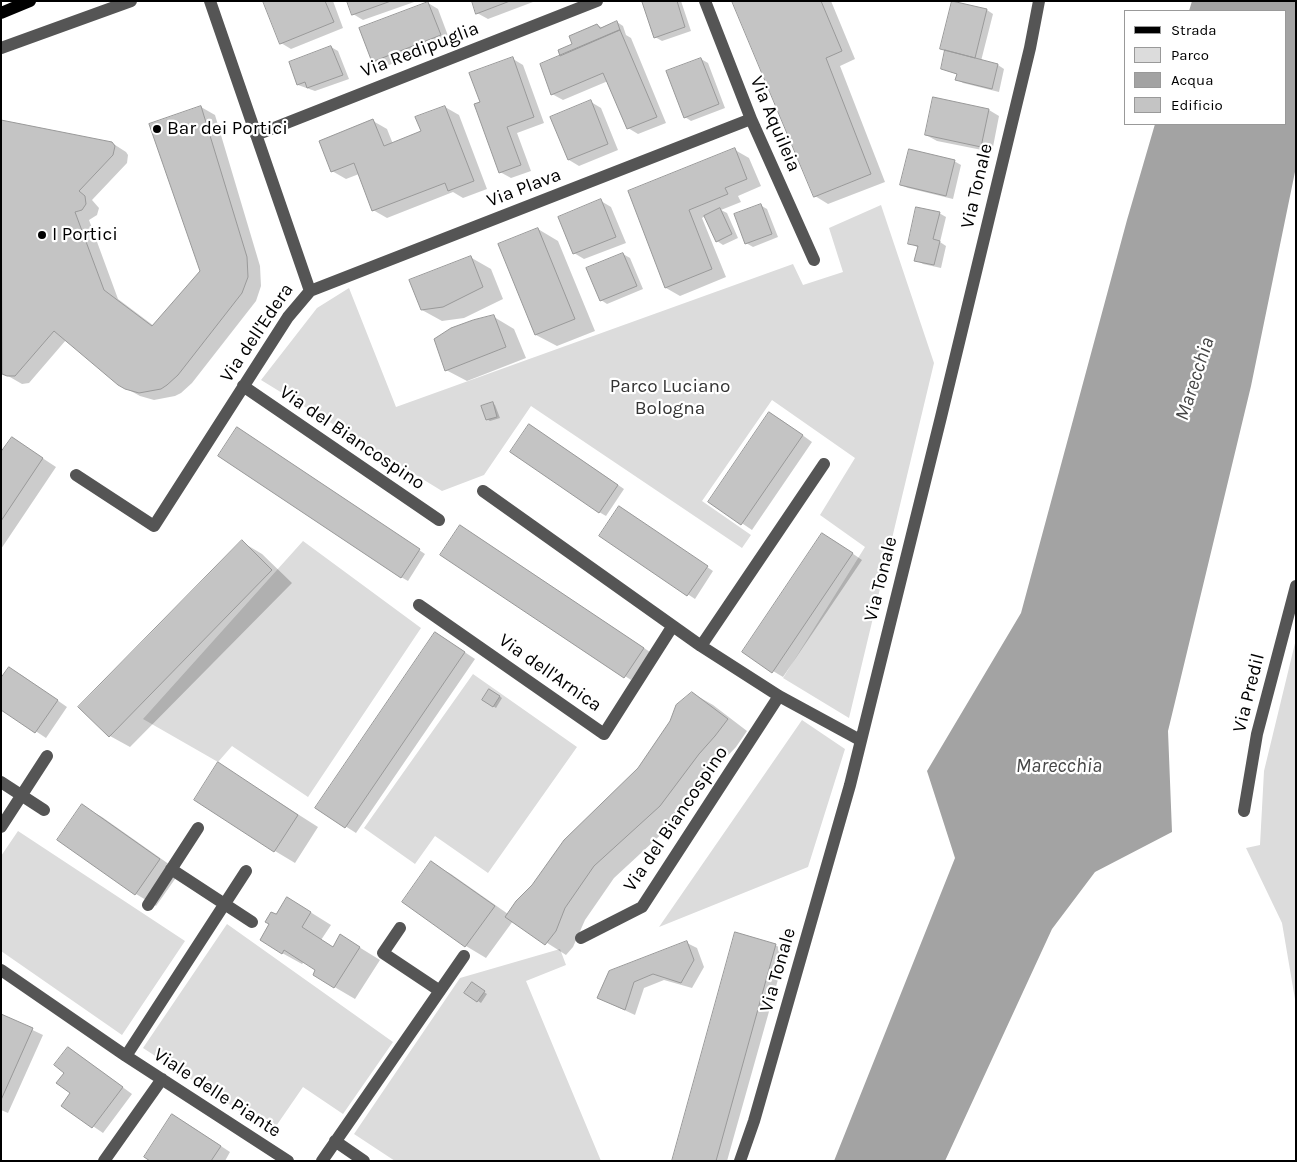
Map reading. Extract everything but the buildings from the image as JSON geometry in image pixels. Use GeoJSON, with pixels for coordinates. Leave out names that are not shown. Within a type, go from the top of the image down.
{"type":"FeatureCollection","features":[{"type":"Feature","properties":{"kind":"main road"},"geometry":{"type":"LineString","coordinates":[[1,13],[30,1]]}},
{"type":"Feature","properties":{"kind":"street"},"geometry":{"type":"LineString","coordinates":[[1,48],[131,1]]}},
{"type":"Feature","properties":{"kind":"street","name":"Via dell'Edera"},"geometry":{"type":"LineString","coordinates":[[76,475],[154,526],[288,317],[310,291],[210,1]]}},
{"type":"Feature","properties":{"kind":"street","name":"Via Redipuglia"},"geometry":{"type":"LineString","coordinates":[[256,135],[597,1]]}},
{"type":"Feature","properties":{"kind":"street","name":"Via Aquileia"},"geometry":{"type":"LineString","coordinates":[[704,1],[751,119],[814,260]]}},
{"type":"Feature","properties":{"kind":"street","name":"Via Tonale"},"geometry":{"type":"LineString","coordinates":[[740,1161],[765,1083],[847,795],[946,397],[1030,48],[1039,1]]}},
{"type":"Feature","properties":{"kind":"street","name":"Via Plava"},"geometry":{"type":"LineString","coordinates":[[310,291],[751,119]]}},
{"type":"Feature","properties":{"kind":"street","name":"Via del Biancospino"},"geometry":{"type":"LineString","coordinates":[[243,386],[439,520]]}},
{"type":"Feature","properties":{"kind":"street"},"geometry":{"type":"LineString","coordinates":[[701,646],[824,464]]}},
{"type":"Feature","properties":{"kind":"street"},"geometry":{"type":"LineString","coordinates":[[483,491],[672,627],[779,696],[860,740]]}},
{"type":"Feature","properties":{"kind":"street","name":"Via Predil"},"geometry":{"type":"LineString","coordinates":[[1244,811],[1257,734],[1296,586]]}},
{"type":"Feature","properties":{"kind":"street","name":"Via dell'Arnica"},"geometry":{"type":"LineString","coordinates":[[419,605],[604,734],[672,627]]}},
{"type":"Feature","properties":{"kind":"street","name":"Via del Biancospino"},"geometry":{"type":"LineString","coordinates":[[581,938],[642,907],[779,696]]}},
{"type":"Feature","properties":{"kind":"street"},"geometry":{"type":"LineString","coordinates":[[1,827],[47,756]]}},
{"type":"Feature","properties":{"kind":"street"},"geometry":{"type":"LineString","coordinates":[[1,782],[44,810]]}},
{"type":"Feature","properties":{"kind":"street"},"geometry":{"type":"LineString","coordinates":[[148,905],[198,828]]}},
{"type":"Feature","properties":{"kind":"street"},"geometry":{"type":"LineString","coordinates":[[171,869],[252,922]]}},
{"type":"Feature","properties":{"kind":"street","name":"Viale delle Piante"},"geometry":{"type":"LineString","coordinates":[[126,1056],[246,871]]}},
{"type":"Feature","properties":{"kind":"street"},"geometry":{"type":"LineString","coordinates":[[400,928],[383,953],[440,991]]}},
{"type":"Feature","properties":{"kind":"street"},"geometry":{"type":"LineString","coordinates":[[322,1161],[464,956]]}},
{"type":"Feature","properties":{"kind":"street","name":"Viale delle Piante"},"geometry":{"type":"LineString","coordinates":[[1,970],[126,1056],[288,1161]]}},
{"type":"Feature","properties":{"kind":"street"},"geometry":{"type":"LineString","coordinates":[[104,1161],[162,1079]]}},
{"type":"Feature","properties":{"kind":"street"},"geometry":{"type":"LineString","coordinates":[[335,1141],[364,1161]]}},
{"type":"Feature","properties":{"kind":"green space","name":"Parco Luciano Bologna"},"geometry":{"type":"Polygon","coordinates":[[[881,205],[934,363],[849,718],[783,678],[865,547],[820,515],[855,458],[772,400],[702,501],[751,535],[742,548],[531,406],[484,475],[442,491],[261,380],[317,308],[349,288],[396,407],[793,264],[803,285],[843,272],[829,228],[881,205]]]}},
{"type":"Feature","properties":{"kind":"green space"},"geometry":{"type":"Polygon","coordinates":[[[303,541],[421,628],[308,797],[232,746],[218,762],[143,719],[303,541]]]}},
{"type":"Feature","properties":{"kind":"green space"},"geometry":{"type":"Polygon","coordinates":[[[1296,639],[1296,1005],[1282,923],[1246,848],[1260,845],[1264,771],[1296,639]]]}},
{"type":"Feature","properties":{"kind":"green space"},"geometry":{"type":"Polygon","coordinates":[[[473,674],[577,747],[488,873],[435,836],[415,864],[364,828],[473,674]]]}},
{"type":"Feature","properties":{"kind":"green space"},"geometry":{"type":"Polygon","coordinates":[[[802,720],[845,749],[808,867],[659,927],[802,720]]]}},
{"type":"Feature","properties":{"kind":"green space"},"geometry":{"type":"Polygon","coordinates":[[[18,831],[185,941],[122,1035],[1,951],[1,856],[18,831]]]}},
{"type":"Feature","properties":{"kind":"green space"},"geometry":{"type":"Polygon","coordinates":[[[227,924],[393,1042],[343,1114],[303,1087],[272,1132],[143,1048],[227,924]]]}},
{"type":"Feature","properties":{"kind":"green space"},"geometry":{"type":"Polygon","coordinates":[[[560,949],[566,965],[526,981],[601,1161],[395,1161],[354,1134],[460,978],[560,949]]]}},
{"type":"Feature","properties":{"kind":"water","name":"Marecchia"},"geometry":{"type":"Polygon","coordinates":[[[1192,1],[1296,1],[1296,167],[1251,386],[1168,731],[1172,832],[1095,872],[1052,929],[945,1161],[834,1161],[955,858],[927,771],[1021,613],[1127,220],[1155,125],[1287,125],[1287,10],[1189,10],[1192,1]]]}},
{"type":"Feature","properties":{"kind":"place","name":"Bar dei Portici"},"geometry":{"type":"Point","coordinates":[157,129]}},
{"type":"Feature","properties":{"kind":"place","name":"I Portici"},"geometry":{"type":"Point","coordinates":[42,235]}}]}
